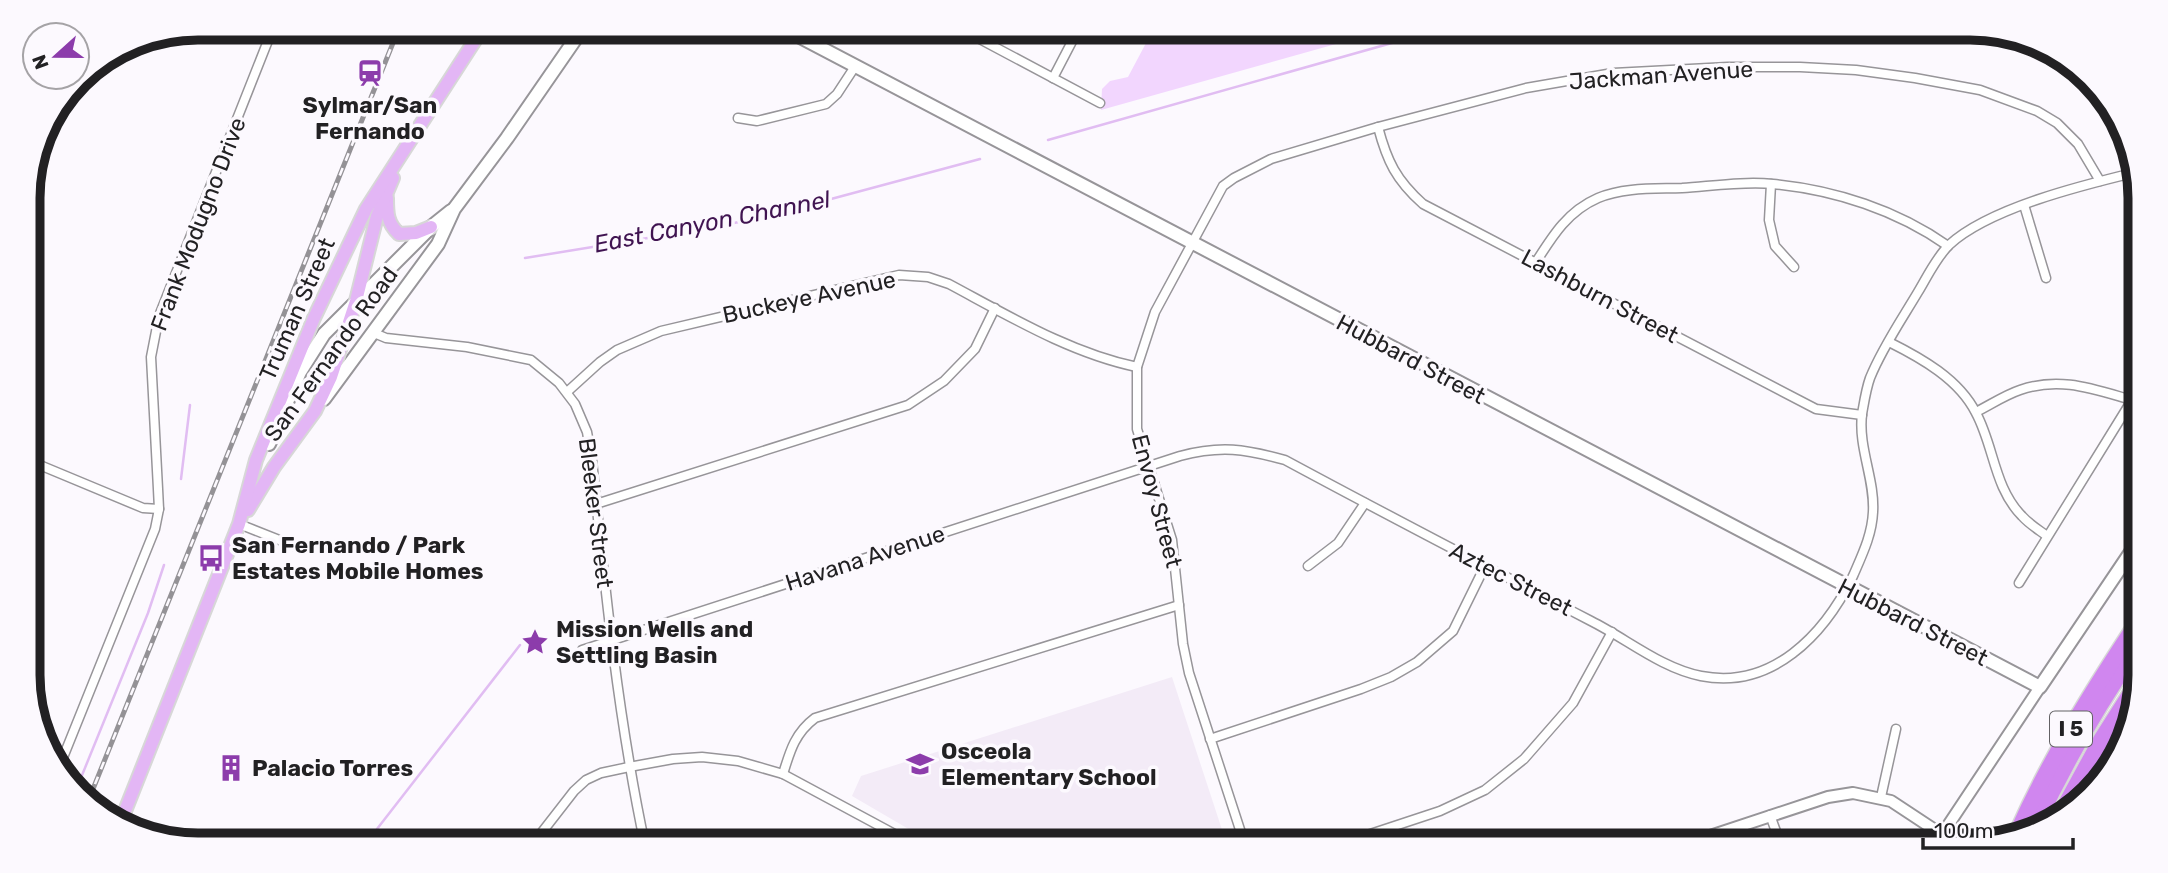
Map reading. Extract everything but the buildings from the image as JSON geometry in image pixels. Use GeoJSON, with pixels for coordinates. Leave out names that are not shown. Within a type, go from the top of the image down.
{"type":"FeatureCollection","features":[{"type":"Feature","properties":{"kind":"highway","name":"I 5"},"geometry":{"type":"LineString","coordinates":[[2021,824],[2033,796],[2066,737],[2128,637]]}},
{"type":"Feature","properties":{"kind":"highway"},"geometry":{"type":"LineString","coordinates":[[2040,816],[2080,738],[2128,662]]}},
{"type":"Feature","properties":{"kind":"highway"},"geometry":{"type":"LineString","coordinates":[[2052,809],[2101,720],[2128,679]]}},
{"type":"Feature","properties":{"kind":"highway","name":"I 5"},"geometry":{"type":"LineString","coordinates":[[2070,796],[2124,703]]}},
{"type":"Feature","properties":{"kind":"main road","name":"Truman Street"},"geometry":{"type":"LineString","coordinates":[[250,486],[256,460],[314,318],[366,209],[475,40]]}},
{"type":"Feature","properties":{"kind":"main road","name":"San Fernando Road"},"geometry":{"type":"LineString","coordinates":[[239,524],[274,467],[438,244],[454,209],[575,40]]}},
{"type":"Feature","properties":{"kind":"main road","name":"Hubbard Street"},"geometry":{"type":"LineString","coordinates":[[807,40],[2040,687]]}},
{"type":"Feature","properties":{"kind":"main road","name":"Truman Street"},"geometry":{"type":"LineString","coordinates":[[315,411],[339,358],[377,216],[400,158]]}},
{"type":"Feature","properties":{"kind":"main road"},"geometry":{"type":"LineString","coordinates":[[387,193],[387,214],[393,229],[399,234],[416,233],[430,227]]}},
{"type":"Feature","properties":{"kind":"main road","name":"San Fernando Road"},"geometry":{"type":"LineString","coordinates":[[124,813],[239,524],[250,486],[305,362],[324,334],[430,227],[454,209]]}},
{"type":"Feature","properties":{"kind":"main road"},"geometry":{"type":"LineString","coordinates":[[2040,687],[2128,556]]}},
{"type":"Feature","properties":{"kind":"street","name":"Frank Modugno Drive"},"geometry":{"type":"LineString","coordinates":[[159,509],[151,375],[159,316],[268,40]]}},
{"type":"Feature","properties":{"kind":"street"},"geometry":{"type":"LineString","coordinates":[[982,40],[1100,103]]}},
{"type":"Feature","properties":{"kind":"street"},"geometry":{"type":"LineString","coordinates":[[1053,78],[1073,40]]}},
{"type":"Feature","properties":{"kind":"street"},"geometry":{"type":"LineString","coordinates":[[738,118],[757,121],[826,104],[838,94],[856,65]]}},
{"type":"Feature","properties":{"kind":"street","name":"Jackman Avenue"},"geometry":{"type":"LineString","coordinates":[[1193,244],[1223,186],[1271,159],[1378,127],[1526,88],[1613,74],[1728,67],[1856,70],[1980,90],[2037,111],[2057,123],[2078,144],[2100,181]]}},
{"type":"Feature","properties":{"kind":"street","name":"Lashburn Street"},"geometry":{"type":"LineString","coordinates":[[1378,127],[1391,168],[1404,188],[1423,204],[1816,410],[1862,415]]}},
{"type":"Feature","properties":{"kind":"street"},"geometry":{"type":"LineString","coordinates":[[1536,262],[1555,231],[1571,214],[1598,198],[1625,190],[1771,184],[1834,194],[1879,209],[1936,237],[1948,246],[1975,226],[2024,205],[2125,175]]}},
{"type":"Feature","properties":{"kind":"street"},"geometry":{"type":"LineString","coordinates":[[1771,184],[1769,220],[1775,246],[1794,267]]}},
{"type":"Feature","properties":{"kind":"street"},"geometry":{"type":"LineString","coordinates":[[2024,205],[2046,278]]}},
{"type":"Feature","properties":{"kind":"street","name":"Envoy Street"},"geometry":{"type":"LineString","coordinates":[[1193,244],[1155,312],[1137,367],[1136,419],[1147,467],[1172,540],[1186,659],[1241,832]]}},
{"type":"Feature","properties":{"kind":"street","name":"Aztec Street"},"geometry":{"type":"LineString","coordinates":[[1147,467],[1207,449],[1257,452],[1285,460],[1612,632],[1673,668],[1700,676],[1724,679],[1753,674],[1777,665],[1798,651],[1819,629],[1847,588],[1867,545],[1873,512],[1861,438],[1862,415],[1870,379],[1889,342],[1948,246]]}},
{"type":"Feature","properties":{"kind":"street","name":"Buckeye Avenue"},"geometry":{"type":"LineString","coordinates":[[567,392],[617,350],[661,331],[899,275],[928,277],[949,284],[1094,356],[1137,367]]}},
{"type":"Feature","properties":{"kind":"street"},"geometry":{"type":"LineString","coordinates":[[596,504],[908,405],[944,381],[975,349],[995,309]]}},
{"type":"Feature","properties":{"kind":"street","name":"Bleeker Street"},"geometry":{"type":"LineString","coordinates":[[373,333],[386,338],[475,348],[531,360],[567,392],[587,432],[611,640],[629,767],[642,833]]}},
{"type":"Feature","properties":{"kind":"street"},"geometry":{"type":"LineString","coordinates":[[1889,342],[1920,358],[1954,384],[1976,412],[2004,492],[2021,516],[2048,537]]}},
{"type":"Feature","properties":{"kind":"street"},"geometry":{"type":"LineString","coordinates":[[1976,412],[2020,390],[2051,384],[2075,384],[2128,399]]}},
{"type":"Feature","properties":{"kind":"street"},"geometry":{"type":"LineString","coordinates":[[2019,583],[2128,407]]}},
{"type":"Feature","properties":{"kind":"street"},"geometry":{"type":"LineString","coordinates":[[40,465],[144,508],[159,509],[155,528],[64,756]]}},
{"type":"Feature","properties":{"kind":"street","name":"Havana Avenue"},"geometry":{"type":"LineString","coordinates":[[583,650],[1147,467]]}},
{"type":"Feature","properties":{"kind":"street"},"geometry":{"type":"LineString","coordinates":[[1308,566],[1338,543],[1365,503]]}},
{"type":"Feature","properties":{"kind":"street"},"geometry":{"type":"LineString","coordinates":[[239,524],[297,547]]}},
{"type":"Feature","properties":{"kind":"street"},"geometry":{"type":"LineString","coordinates":[[1210,739],[1361,689],[1391,677],[1417,662],[1453,631],[1485,566]]}},
{"type":"Feature","properties":{"kind":"street"},"geometry":{"type":"LineString","coordinates":[[783,774],[793,740],[802,728],[815,718],[1179,605]]}},
{"type":"Feature","properties":{"kind":"street"},"geometry":{"type":"LineString","coordinates":[[1375,832],[1440,811],[1485,790],[1524,759],[1573,704],[1612,632]]}},
{"type":"Feature","properties":{"kind":"street"},"geometry":{"type":"LineString","coordinates":[[1942,832],[2040,687]]}},
{"type":"Feature","properties":{"kind":"street"},"geometry":{"type":"LineString","coordinates":[[1881,797],[1896,729]]}},
{"type":"Feature","properties":{"kind":"street"},"geometry":{"type":"LineString","coordinates":[[541,833],[586,780],[601,773],[629,767],[702,757],[738,761],[783,774],[892,833]]}},
{"type":"Feature","properties":{"kind":"street"},"geometry":{"type":"LineString","coordinates":[[1722,832],[1828,797],[1853,793],[1891,801],[1938,832]]}},
{"type":"Feature","properties":{"kind":"street"},"geometry":{"type":"LineString","coordinates":[[1770,816],[1776,832]]}},
{"type":"Feature","properties":{"kind":"shaded area"},"geometry":{"type":"Polygon","coordinates":[[[1148,40],[1350,40],[1101,110],[1102,89],[1110,81],[1128,77],[1148,40]]]}},
{"type":"Feature","properties":{"kind":"shaded area"},"geometry":{"type":"Polygon","coordinates":[[[1172,677],[1223,832],[915,833],[852,796],[861,776],[1172,677]]]}},
{"type":"Feature","properties":{"kind":"waterway","name":"East Canyon Channel"},"geometry":{"type":"LineString","coordinates":[[1048,140],[1402,40]]}},
{"type":"Feature","properties":{"kind":"waterway","name":"East Canyon Channel"},"geometry":{"type":"LineString","coordinates":[[525,258],[764,217],[980,159]]}},
{"type":"Feature","properties":{"kind":"waterway","name":"East Canyon Channel"},"geometry":{"type":"LineString","coordinates":[[181,479],[190,405]]}},
{"type":"Feature","properties":{"kind":"waterway","name":"East Canyon Channel"},"geometry":{"type":"LineString","coordinates":[[80,779],[148,613],[164,565]]}},
{"type":"Feature","properties":{"kind":"waterway"},"geometry":{"type":"LineString","coordinates":[[376,833],[520,645]]}},
{"type":"Feature","properties":{"kind":"railway"},"geometry":{"type":"LineString","coordinates":[[92,791],[394,40]]}},
{"type":"Feature","properties":{"kind":"place","name":"Sylmar/San Fernando"},"geometry":{"type":"Point","coordinates":[370,73]}},
{"type":"Feature","properties":{"kind":"place","name":"San Fernando / Park Estates Mobile Homes"},"geometry":{"type":"Point","coordinates":[211,558]}},
{"type":"Feature","properties":{"kind":"place","name":"Mission Wells and Settling Basin"},"geometry":{"type":"Point","coordinates":[535,642]}},
{"type":"Feature","properties":{"kind":"place","name":"Osceola Elementary School"},"geometry":{"type":"Point","coordinates":[920,764]}},
{"type":"Feature","properties":{"kind":"place","name":"Palacio Torres"},"geometry":{"type":"Point","coordinates":[231,768]}}]}
